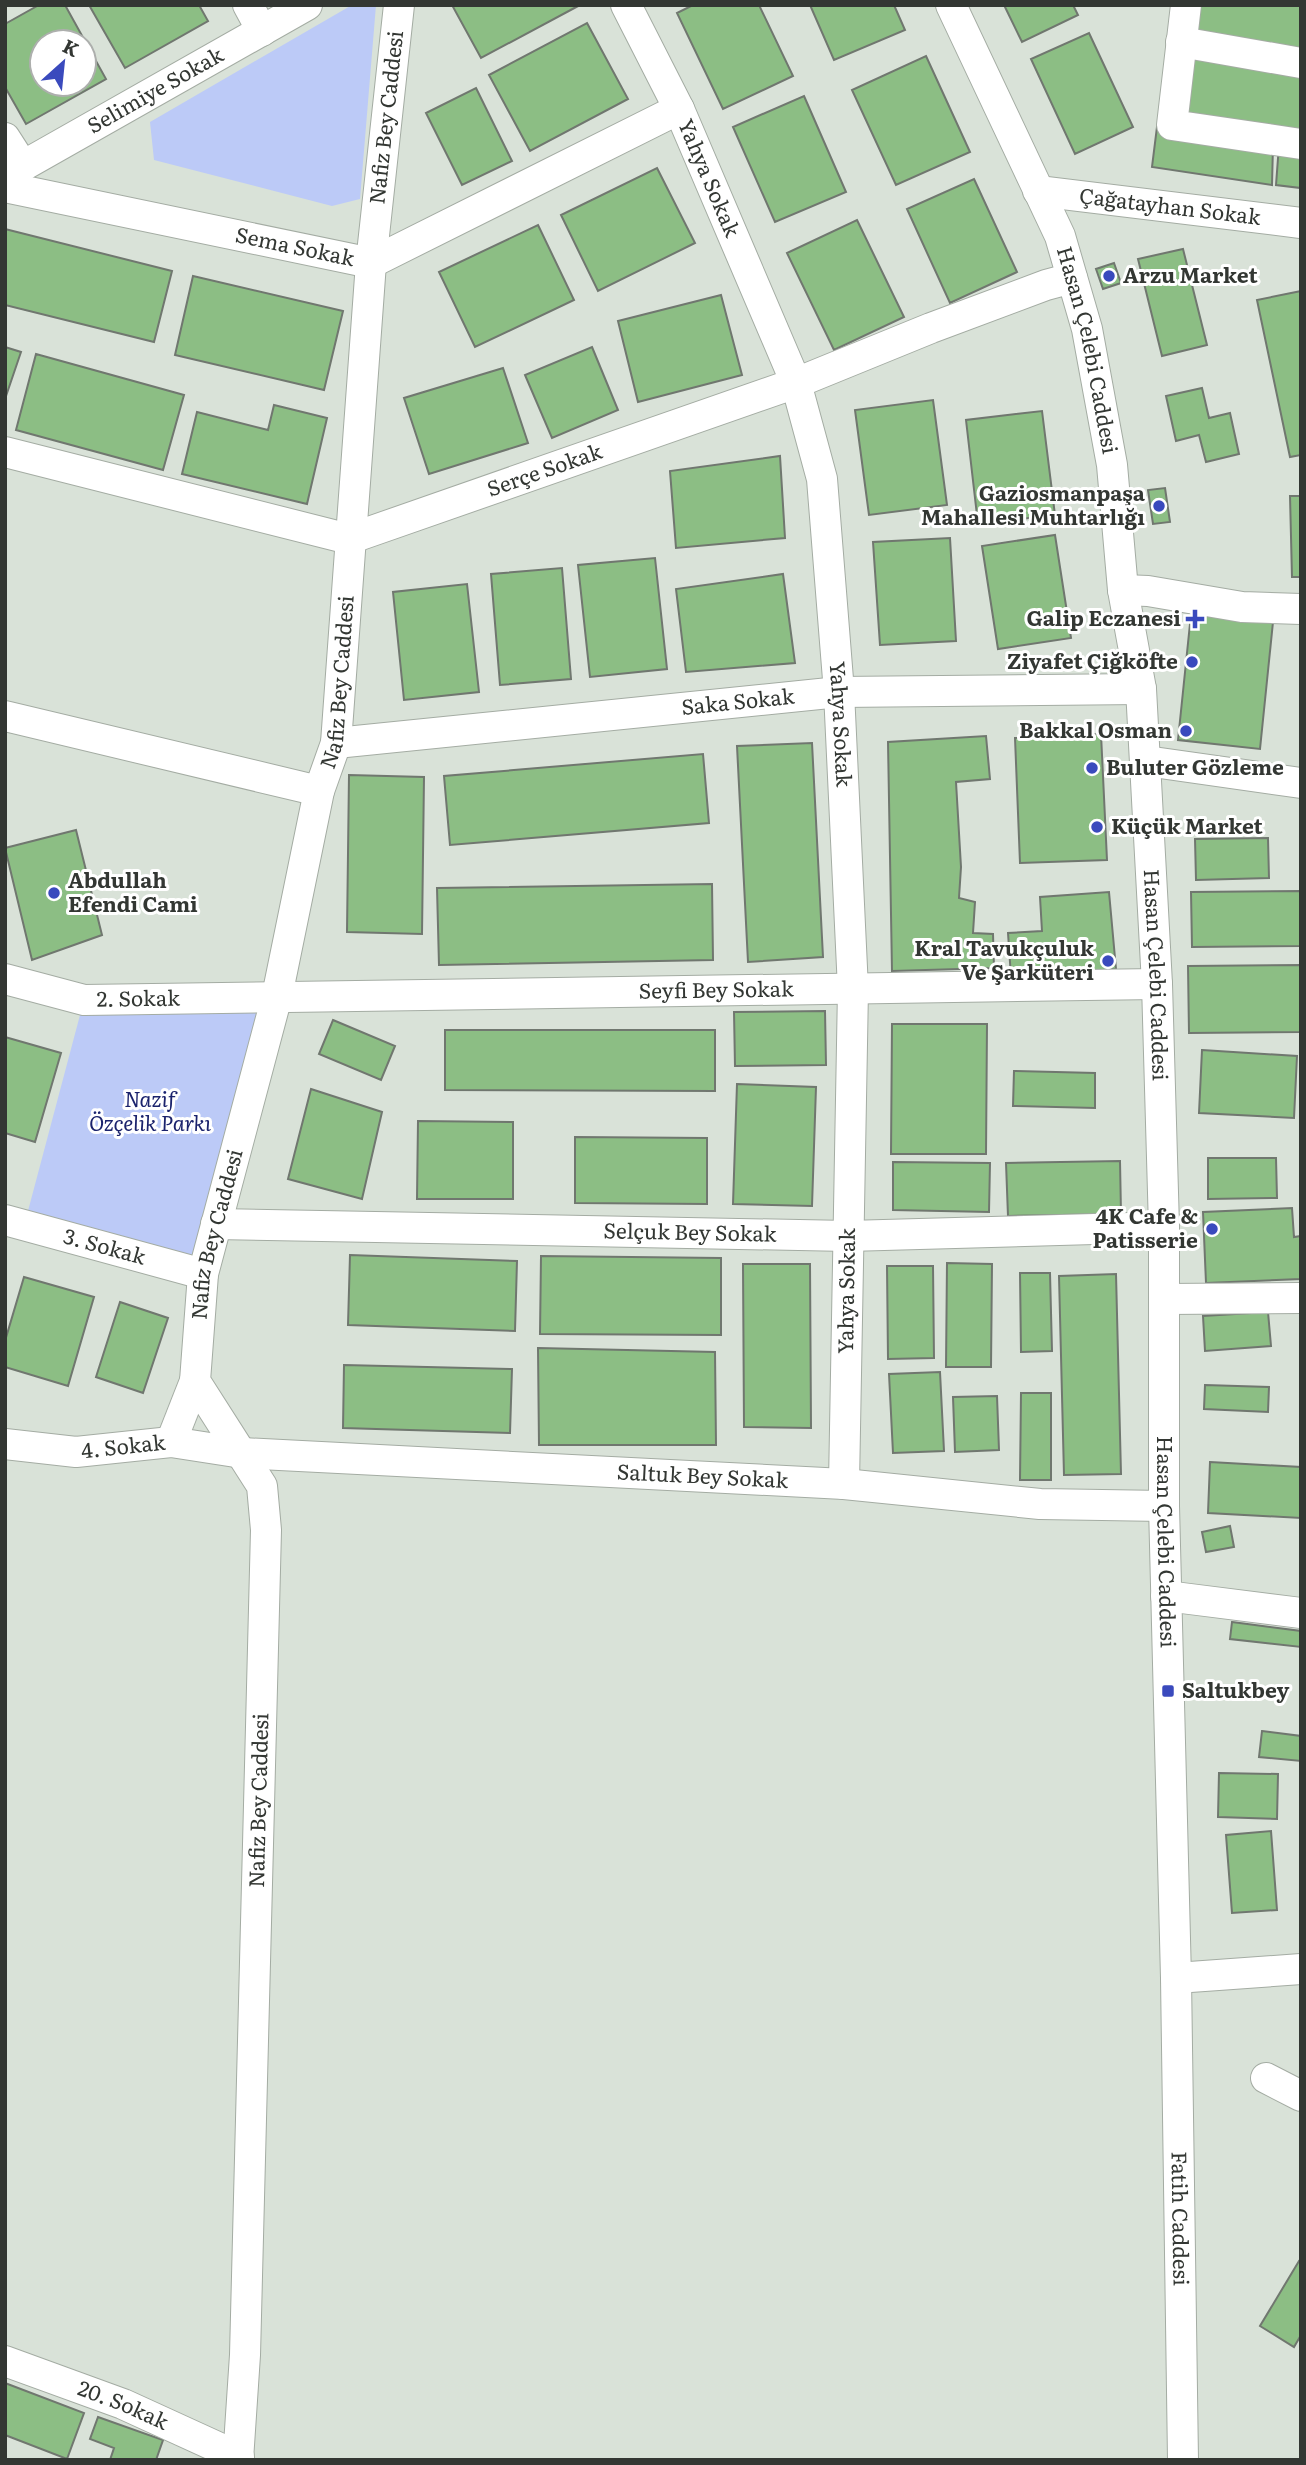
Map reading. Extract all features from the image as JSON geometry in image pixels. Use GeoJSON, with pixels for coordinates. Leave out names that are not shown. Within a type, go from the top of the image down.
{"type":"FeatureCollection","features":[{"type":"Feature","properties":{"kind":"street","name":"Selimiye Sokak"},"geometry":{"type":"LineString","coordinates":[[11,177],[255,18],[307,5]]}},
{"type":"Feature","properties":{"kind":"street","name":"Nafiz Bey Caddesi"},"geometry":{"type":"LineString","coordinates":[[239,2458],[245,2356],[266,1530],[262,1486],[195,1381],[203,1274],[277,996],[319,791],[336,743],[371,263],[399,5]]}},
{"type":"Feature","properties":{"kind":"street","name":"Yahya Sokak"},"geometry":{"type":"LineString","coordinates":[[626,5],[679,109],[796,383],[821,479],[839,692],[853,989],[844,1484]]}},
{"type":"Feature","properties":{"kind":"street","name":"Hasan Çelebi Caddesi"},"geometry":{"type":"LineString","coordinates":[[951,5],[1060,236],[1087,329],[1112,466],[1123,590],[1141,689],[1157,984],[1164,1227],[1164,1506],[1176,1978]]}},
{"type":"Feature","properties":{"kind":"street"},"geometry":{"type":"LineString","coordinates":[[1186,5],[1172,125],[1301,144]]}},
{"type":"Feature","properties":{"kind":"street"},"geometry":{"type":"LineString","coordinates":[[1181,42],[1301,63]]}},
{"type":"Feature","properties":{"kind":"street","name":"Sema Sokak"},"geometry":{"type":"LineString","coordinates":[[11,177],[371,263],[679,109]]}},
{"type":"Feature","properties":{"kind":"street"},"geometry":{"type":"LineString","coordinates":[[5,138],[11,177]]}},
{"type":"Feature","properties":{"kind":"street","name":"Çağatayhan Sokak"},"geometry":{"type":"LineString","coordinates":[[1038,191],[1301,223]]}},
{"type":"Feature","properties":{"kind":"street","name":"Serçe Sokak"},"geometry":{"type":"LineString","coordinates":[[349,539],[796,383],[931,328],[1045,285],[1072,278]]}},
{"type":"Feature","properties":{"kind":"street"},"geometry":{"type":"LineString","coordinates":[[5,452],[349,539]]}},
{"type":"Feature","properties":{"kind":"street"},"geometry":{"type":"LineString","coordinates":[[1123,590],[1149,591],[1242,607],[1301,610]]}},
{"type":"Feature","properties":{"kind":"street","name":"Saka Sokak"},"geometry":{"type":"LineString","coordinates":[[336,743],[839,692],[1141,689]]}},
{"type":"Feature","properties":{"kind":"street"},"geometry":{"type":"LineString","coordinates":[[5,716],[319,791]]}},
{"type":"Feature","properties":{"kind":"street"},"geometry":{"type":"LineString","coordinates":[[1146,761],[1301,783]]}},
{"type":"Feature","properties":{"kind":"street","name":"2. Sokak"},"geometry":{"type":"LineString","coordinates":[[5,979],[84,1000],[277,996]]}},
{"type":"Feature","properties":{"kind":"street","name":"Seyfi Bey Sokak"},"geometry":{"type":"LineString","coordinates":[[277,996],[1157,984]]}},
{"type":"Feature","properties":{"kind":"street","name":"3. Sokak"},"geometry":{"type":"LineString","coordinates":[[5,1220],[203,1274]]}},
{"type":"Feature","properties":{"kind":"street","name":"Selçuk Bey Sokak"},"geometry":{"type":"LineString","coordinates":[[216,1224],[848,1236],[1164,1227]]}},
{"type":"Feature","properties":{"kind":"street"},"geometry":{"type":"LineString","coordinates":[[1164,1299],[1301,1298]]}},
{"type":"Feature","properties":{"kind":"street"},"geometry":{"type":"LineString","coordinates":[[171,1442],[195,1381]]}},
{"type":"Feature","properties":{"kind":"street","name":"4. Sokak"},"geometry":{"type":"LineString","coordinates":[[5,1445],[76,1452],[171,1442],[242,1453]]}},
{"type":"Feature","properties":{"kind":"street","name":"Saltuk Bey Sokak"},"geometry":{"type":"LineString","coordinates":[[242,1453],[844,1484],[1040,1504],[1164,1506]]}},
{"type":"Feature","properties":{"kind":"street"},"geometry":{"type":"LineString","coordinates":[[1166,1595],[1301,1613]]}},
{"type":"Feature","properties":{"kind":"street"},"geometry":{"type":"LineString","coordinates":[[1176,1978],[1301,1969]]}},
{"type":"Feature","properties":{"kind":"street","name":"Fatih Caddesi"},"geometry":{"type":"LineString","coordinates":[[1176,1978],[1183,2460]]}},
{"type":"Feature","properties":{"kind":"street"},"geometry":{"type":"LineString","coordinates":[[1266,2078],[1301,2096]]}},
{"type":"Feature","properties":{"kind":"street","name":"20. Sokak"},"geometry":{"type":"LineString","coordinates":[[5,2361],[123,2404],[239,2458]]}},
{"type":"Feature","properties":{"kind":"green space"},"geometry":{"type":"Polygon","coordinates":[[[352,5],[376,5],[360,199],[332,206],[154,160],[150,122],[352,5]]]}},
{"type":"Feature","properties":{"kind":"green space","name":"Nazif Özçelik Parkı"},"geometry":{"type":"Polygon","coordinates":[[[277,996],[203,1274],[24,1226],[84,1000],[277,996]]]}},
{"type":"Feature","properties":{"kind":"building"},"geometry":{"type":"Polygon","coordinates":[[[39,5],[65,5],[78,28],[28,28],[28,98],[72,98],[26,124],[5,87],[5,24],[39,5]]]}},
{"type":"Feature","properties":{"kind":"building"},"geometry":{"type":"Polygon","coordinates":[[[89,5],[199,5],[208,21],[125,68],[89,5]]]}},
{"type":"Feature","properties":{"kind":"building"},"geometry":{"type":"Polygon","coordinates":[[[452,5],[580,5],[481,58],[452,5]]]}},
{"type":"Feature","properties":{"kind":"building"},"geometry":{"type":"Polygon","coordinates":[[[693,5],[759,5],[793,76],[723,109],[677,13],[693,5]]]}},
{"type":"Feature","properties":{"kind":"building"},"geometry":{"type":"Polygon","coordinates":[[[810,5],[894,5],[905,30],[834,60],[810,5]]]}},
{"type":"Feature","properties":{"kind":"building"},"geometry":{"type":"Polygon","coordinates":[[[1004,5],[1073,5],[1078,15],[1022,42],[1004,5]]]}},
{"type":"Feature","properties":{"kind":"building"},"geometry":{"type":"Polygon","coordinates":[[[1197,5],[1301,5],[1301,52],[1192,33],[1197,5]]]}},
{"type":"Feature","properties":{"kind":"building"},"geometry":{"type":"Polygon","coordinates":[[[587,23],[628,99],[530,151],[489,75],[587,23]]]}},
{"type":"Feature","properties":{"kind":"building"},"geometry":{"type":"Polygon","coordinates":[[[1089,33],[1133,127],[1075,154],[1031,59],[1089,33]]]}},
{"type":"Feature","properties":{"kind":"building"},"geometry":{"type":"Polygon","coordinates":[[[1192,55],[1301,72],[1301,138],[1182,119],[1192,55]]]}},
{"type":"Feature","properties":{"kind":"building"},"geometry":{"type":"Polygon","coordinates":[[[926,56],[970,152],[896,185],[852,90],[926,56]]]}},
{"type":"Feature","properties":{"kind":"building"},"geometry":{"type":"Polygon","coordinates":[[[98,65],[106,79],[98,84],[98,65]]]}},
{"type":"Feature","properties":{"kind":"building"},"geometry":{"type":"Polygon","coordinates":[[[476,88],[512,161],[462,185],[426,113],[476,88]]]}},
{"type":"Feature","properties":{"kind":"building"},"geometry":{"type":"Polygon","coordinates":[[[804,96],[846,192],[775,222],[733,127],[804,96]]]}},
{"type":"Feature","properties":{"kind":"building"},"geometry":{"type":"Polygon","coordinates":[[[1157,127],[1273,145],[1272,185],[1152,167],[1157,127]]]}},
{"type":"Feature","properties":{"kind":"building"},"geometry":{"type":"Polygon","coordinates":[[[1279,145],[1301,148],[1301,188],[1276,185],[1279,145]]]}},
{"type":"Feature","properties":{"kind":"building"},"geometry":{"type":"Polygon","coordinates":[[[657,168],[695,243],[598,291],[561,215],[657,168]]]}},
{"type":"Feature","properties":{"kind":"building"},"geometry":{"type":"Polygon","coordinates":[[[974,179],[1017,272],[950,303],[907,209],[974,179]]]}},
{"type":"Feature","properties":{"kind":"building"},"geometry":{"type":"Polygon","coordinates":[[[857,220],[904,317],[834,350],[787,253],[857,220]]]}},
{"type":"Feature","properties":{"kind":"building"},"geometry":{"type":"Polygon","coordinates":[[[538,225],[574,300],[475,347],[439,272],[538,225]]]}},
{"type":"Feature","properties":{"kind":"building"},"geometry":{"type":"Polygon","coordinates":[[[5,229],[172,271],[154,342],[5,305],[5,229]]]}},
{"type":"Feature","properties":{"kind":"building"},"geometry":{"type":"Polygon","coordinates":[[[1183,249],[1207,345],[1162,356],[1138,259],[1183,249]]]}},
{"type":"Feature","properties":{"kind":"building","name":"Arzu Market"},"geometry":{"type":"Polygon","coordinates":[[[1114,263],[1121,283],[1103,289],[1096,269],[1114,263]]]}},
{"type":"Feature","properties":{"kind":"building"},"geometry":{"type":"Polygon","coordinates":[[[193,276],[343,311],[324,390],[175,355],[193,276]]]}},
{"type":"Feature","properties":{"kind":"building"},"geometry":{"type":"Polygon","coordinates":[[[1301,291],[1301,455],[1290,457],[1257,300],[1301,291]]]}},
{"type":"Feature","properties":{"kind":"building"},"geometry":{"type":"Polygon","coordinates":[[[721,295],[742,375],[638,402],[618,321],[721,295]]]}},
{"type":"Feature","properties":{"kind":"building"},"geometry":{"type":"Polygon","coordinates":[[[5,347],[21,352],[5,399],[5,347]]]}},
{"type":"Feature","properties":{"kind":"building"},"geometry":{"type":"Polygon","coordinates":[[[592,347],[618,410],[552,438],[525,375],[592,347]]]}},
{"type":"Feature","properties":{"kind":"building"},"geometry":{"type":"Polygon","coordinates":[[[36,354],[184,395],[163,470],[16,430],[36,354]]]}},
{"type":"Feature","properties":{"kind":"building"},"geometry":{"type":"Polygon","coordinates":[[[503,368],[528,443],[429,474],[404,398],[503,368]]]}},
{"type":"Feature","properties":{"kind":"building"},"geometry":{"type":"Polygon","coordinates":[[[1202,388],[1209,418],[1230,413],[1239,454],[1206,462],[1199,435],[1176,441],[1166,396],[1202,388]]]}},
{"type":"Feature","properties":{"kind":"building"},"geometry":{"type":"Polygon","coordinates":[[[933,400],[947,505],[869,515],[855,410],[933,400]]]}},
{"type":"Feature","properties":{"kind":"building"},"geometry":{"type":"Polygon","coordinates":[[[274,405],[327,418],[307,504],[182,474],[197,412],[268,430],[274,405]]]}},
{"type":"Feature","properties":{"kind":"building"},"geometry":{"type":"Polygon","coordinates":[[[1042,411],[1055,515],[978,524],[966,420],[1042,411]]]}},
{"type":"Feature","properties":{"kind":"building"},"geometry":{"type":"Polygon","coordinates":[[[780,456],[785,538],[676,548],[670,471],[780,456]]]}},
{"type":"Feature","properties":{"kind":"building","name":"Gaziosmanpaşa Mahallesi Muhtarlığı"},"geometry":{"type":"Polygon","coordinates":[[[1165,488],[1170,522],[1153,524],[1148,490],[1165,488]]]}},
{"type":"Feature","properties":{"kind":"building"},"geometry":{"type":"Polygon","coordinates":[[[1290,496],[1301,496],[1301,577],[1292,577],[1290,496]]]}},
{"type":"Feature","properties":{"kind":"building"},"geometry":{"type":"Polygon","coordinates":[[[1055,535],[1071,638],[998,649],[982,546],[1055,535]]]}},
{"type":"Feature","properties":{"kind":"building"},"geometry":{"type":"Polygon","coordinates":[[[950,538],[956,641],[880,645],[873,542],[950,538]]]}},
{"type":"Feature","properties":{"kind":"building"},"geometry":{"type":"Polygon","coordinates":[[[655,558],[667,669],[590,677],[578,565],[655,558]]]}},
{"type":"Feature","properties":{"kind":"building"},"geometry":{"type":"Polygon","coordinates":[[[562,568],[571,679],[500,685],[491,574],[562,568]]]}},
{"type":"Feature","properties":{"kind":"building"},"geometry":{"type":"Polygon","coordinates":[[[783,574],[795,663],[686,672],[676,589],[783,574]]]}},
{"type":"Feature","properties":{"kind":"building"},"geometry":{"type":"Polygon","coordinates":[[[467,584],[479,692],[404,700],[393,592],[467,584]]]}},
{"type":"Feature","properties":{"kind":"building"},"geometry":{"type":"Polygon","coordinates":[[[1191,614],[1273,622],[1260,749],[1178,740],[1191,614]]]}},
{"type":"Feature","properties":{"kind":"building"},"geometry":{"type":"Polygon","coordinates":[[[1101,734],[1107,860],[1020,863],[1015,738],[1101,734]]]}},
{"type":"Feature","properties":{"kind":"building"},"geometry":{"type":"Polygon","coordinates":[[[986,736],[990,779],[956,782],[961,867],[959,898],[975,902],[973,933],[993,934],[994,968],[892,971],[888,742],[986,736]]]}},
{"type":"Feature","properties":{"kind":"building"},"geometry":{"type":"Polygon","coordinates":[[[812,743],[823,957],[748,962],[737,746],[812,743]]]}},
{"type":"Feature","properties":{"kind":"building"},"geometry":{"type":"Polygon","coordinates":[[[703,754],[709,823],[450,845],[444,776],[703,754]]]}},
{"type":"Feature","properties":{"kind":"building"},"geometry":{"type":"Polygon","coordinates":[[[349,775],[424,777],[422,934],[347,932],[349,775]]]}},
{"type":"Feature","properties":{"kind":"building","name":"Abdullah Efendi Cami"},"geometry":{"type":"Polygon","coordinates":[[[76,830],[102,935],[32,960],[5,848],[76,830]]]}},
{"type":"Feature","properties":{"kind":"building"},"geometry":{"type":"Polygon","coordinates":[[[1268,838],[1269,878],[1196,880],[1195,839],[1268,838]]]}},
{"type":"Feature","properties":{"kind":"building"},"geometry":{"type":"Polygon","coordinates":[[[712,884],[713,960],[439,965],[437,888],[712,884]]]}},
{"type":"Feature","properties":{"kind":"building"},"geometry":{"type":"Polygon","coordinates":[[[1301,891],[1301,946],[1192,947],[1191,892],[1301,891]]]}},
{"type":"Feature","properties":{"kind":"building"},"geometry":{"type":"Polygon","coordinates":[[[1109,892],[1116,969],[1011,977],[1008,933],[1042,931],[1040,897],[1109,892]]]}},
{"type":"Feature","properties":{"kind":"building"},"geometry":{"type":"Polygon","coordinates":[[[1301,965],[1301,1032],[1189,1033],[1188,966],[1301,965]]]}},
{"type":"Feature","properties":{"kind":"building"},"geometry":{"type":"Polygon","coordinates":[[[825,1011],[826,1065],[735,1066],[734,1012],[825,1011]]]}},
{"type":"Feature","properties":{"kind":"building"},"geometry":{"type":"Polygon","coordinates":[[[333,1020],[395,1046],[381,1080],[319,1054],[333,1020]]]}},
{"type":"Feature","properties":{"kind":"building"},"geometry":{"type":"Polygon","coordinates":[[[892,1024],[987,1024],[986,1154],[891,1154],[892,1024]]]}},
{"type":"Feature","properties":{"kind":"building"},"geometry":{"type":"Polygon","coordinates":[[[445,1030],[715,1030],[715,1091],[445,1090],[445,1030]]]}},
{"type":"Feature","properties":{"kind":"building"},"geometry":{"type":"Polygon","coordinates":[[[5,1037],[61,1053],[35,1142],[5,1133],[5,1037]]]}},
{"type":"Feature","properties":{"kind":"building"},"geometry":{"type":"Polygon","coordinates":[[[1202,1050],[1297,1056],[1294,1118],[1199,1113],[1202,1050]]]}},
{"type":"Feature","properties":{"kind":"building"},"geometry":{"type":"Polygon","coordinates":[[[1014,1071],[1095,1073],[1095,1108],[1013,1106],[1014,1071]]]}},
{"type":"Feature","properties":{"kind":"building"},"geometry":{"type":"Polygon","coordinates":[[[737,1084],[816,1087],[812,1206],[733,1204],[737,1084]]]}},
{"type":"Feature","properties":{"kind":"building"},"geometry":{"type":"Polygon","coordinates":[[[311,1089],[382,1112],[362,1199],[288,1179],[311,1089]]]}},
{"type":"Feature","properties":{"kind":"building"},"geometry":{"type":"Polygon","coordinates":[[[418,1121],[513,1122],[513,1199],[417,1199],[418,1121]]]}},
{"type":"Feature","properties":{"kind":"building"},"geometry":{"type":"Polygon","coordinates":[[[575,1137],[707,1138],[707,1204],[575,1203],[575,1137]]]}},
{"type":"Feature","properties":{"kind":"building"},"geometry":{"type":"Polygon","coordinates":[[[1208,1158],[1276,1158],[1277,1198],[1208,1199],[1208,1158]]]}},
{"type":"Feature","properties":{"kind":"building"},"geometry":{"type":"Polygon","coordinates":[[[1120,1161],[1121,1214],[1008,1216],[1006,1163],[1120,1161]]]}},
{"type":"Feature","properties":{"kind":"building"},"geometry":{"type":"Polygon","coordinates":[[[893,1162],[990,1163],[989,1212],[893,1210],[893,1162]]]}},
{"type":"Feature","properties":{"kind":"building"},"geometry":{"type":"Polygon","coordinates":[[[1292,1208],[1294,1237],[1301,1236],[1301,1279],[1206,1283],[1203,1212],[1292,1208]]]}},
{"type":"Feature","properties":{"kind":"building"},"geometry":{"type":"Polygon","coordinates":[[[350,1255],[517,1261],[515,1331],[348,1325],[350,1255]]]}},
{"type":"Feature","properties":{"kind":"building"},"geometry":{"type":"Polygon","coordinates":[[[541,1256],[721,1258],[721,1335],[540,1334],[541,1256]]]}},
{"type":"Feature","properties":{"kind":"building"},"geometry":{"type":"Polygon","coordinates":[[[947,1263],[992,1264],[991,1367],[946,1367],[947,1263]]]}},
{"type":"Feature","properties":{"kind":"building"},"geometry":{"type":"Polygon","coordinates":[[[743,1264],[810,1264],[811,1428],[744,1427],[743,1264]]]}},
{"type":"Feature","properties":{"kind":"building"},"geometry":{"type":"Polygon","coordinates":[[[887,1266],[933,1266],[934,1358],[888,1359],[887,1266]]]}},
{"type":"Feature","properties":{"kind":"building"},"geometry":{"type":"Polygon","coordinates":[[[1020,1273],[1050,1273],[1052,1351],[1021,1352],[1020,1273]]]}},
{"type":"Feature","properties":{"kind":"building"},"geometry":{"type":"Polygon","coordinates":[[[1116,1274],[1121,1474],[1064,1475],[1059,1276],[1116,1274]]]}},
{"type":"Feature","properties":{"kind":"building"},"geometry":{"type":"Polygon","coordinates":[[[24,1277],[94,1297],[68,1386],[5,1367],[5,1341],[24,1277]]]}},
{"type":"Feature","properties":{"kind":"building"},"geometry":{"type":"Polygon","coordinates":[[[120,1302],[168,1318],[143,1393],[96,1377],[120,1302]]]}},
{"type":"Feature","properties":{"kind":"building"},"geometry":{"type":"Polygon","coordinates":[[[1268,1312],[1271,1346],[1205,1351],[1203,1316],[1268,1312]]]}},
{"type":"Feature","properties":{"kind":"building"},"geometry":{"type":"Polygon","coordinates":[[[538,1348],[715,1352],[716,1445],[539,1445],[538,1348]]]}},
{"type":"Feature","properties":{"kind":"building"},"geometry":{"type":"Polygon","coordinates":[[[344,1365],[512,1369],[510,1433],[343,1428],[344,1365]]]}},
{"type":"Feature","properties":{"kind":"building"},"geometry":{"type":"Polygon","coordinates":[[[940,1372],[944,1451],[893,1453],[889,1374],[940,1372]]]}},
{"type":"Feature","properties":{"kind":"building"},"geometry":{"type":"Polygon","coordinates":[[[1205,1385],[1269,1387],[1268,1412],[1204,1409],[1205,1385]]]}},
{"type":"Feature","properties":{"kind":"building"},"geometry":{"type":"Polygon","coordinates":[[[1021,1393],[1051,1393],[1051,1480],[1020,1480],[1021,1393]]]}},
{"type":"Feature","properties":{"kind":"building"},"geometry":{"type":"Polygon","coordinates":[[[997,1396],[999,1450],[955,1452],[953,1397],[997,1396]]]}},
{"type":"Feature","properties":{"kind":"building"},"geometry":{"type":"Polygon","coordinates":[[[1210,1462],[1301,1467],[1301,1518],[1208,1513],[1210,1462]]]}},
{"type":"Feature","properties":{"kind":"building"},"geometry":{"type":"Polygon","coordinates":[[[1230,1526],[1234,1547],[1206,1552],[1202,1532],[1230,1526]]]}},
{"type":"Feature","properties":{"kind":"building"},"geometry":{"type":"Polygon","coordinates":[[[1232,1622],[1301,1631],[1301,1647],[1230,1639],[1232,1622]]]}},
{"type":"Feature","properties":{"kind":"building"},"geometry":{"type":"Polygon","coordinates":[[[1262,1731],[1301,1736],[1301,1761],[1259,1757],[1262,1731]]]}},
{"type":"Feature","properties":{"kind":"building"},"geometry":{"type":"Polygon","coordinates":[[[1219,1773],[1278,1774],[1277,1819],[1218,1817],[1219,1773]]]}},
{"type":"Feature","properties":{"kind":"building"},"geometry":{"type":"Polygon","coordinates":[[[1271,1831],[1277,1910],[1232,1913],[1226,1835],[1271,1831]]]}},
{"type":"Feature","properties":{"kind":"building"},"geometry":{"type":"Polygon","coordinates":[[[1299,2261],[1301,2335],[1294,2347],[1260,2326],[1299,2261]]]}},
{"type":"Feature","properties":{"kind":"building"},"geometry":{"type":"Polygon","coordinates":[[[5,2383],[84,2413],[67,2459],[5,2435],[5,2383]]]}},
{"type":"Feature","properties":{"kind":"building"},"geometry":{"type":"Polygon","coordinates":[[[98,2417],[163,2440],[156,2460],[110,2460],[114,2448],[90,2439],[98,2417]]]}},
{"type":"Feature","properties":{"kind":"place","name":"Arzu Market"},"geometry":{"type":"Point","coordinates":[1109,276]}},
{"type":"Feature","properties":{"kind":"place","name":"Gaziosmanpaşa Mahallesi Muhtarlığı"},"geometry":{"type":"Point","coordinates":[1159,506]}},
{"type":"Feature","properties":{"kind":"place","name":"Galip Eczanesi"},"geometry":{"type":"Point","coordinates":[1195,619]}},
{"type":"Feature","properties":{"kind":"place","name":"Ziyafet Çiğköfte"},"geometry":{"type":"Point","coordinates":[1192,662]}},
{"type":"Feature","properties":{"kind":"place","name":"Bakkal Osman"},"geometry":{"type":"Point","coordinates":[1186,731]}},
{"type":"Feature","properties":{"kind":"place","name":"Buluter Gözleme"},"geometry":{"type":"Point","coordinates":[1092,768]}},
{"type":"Feature","properties":{"kind":"place","name":"Küçük Market"},"geometry":{"type":"Point","coordinates":[1097,827]}},
{"type":"Feature","properties":{"kind":"place","name":"Abdullah Efendi Cami"},"geometry":{"type":"Point","coordinates":[54,893]}},
{"type":"Feature","properties":{"kind":"place","name":"Kral Tavukçuluk Ve Şarküteri"},"geometry":{"type":"Point","coordinates":[1108,961]}},
{"type":"Feature","properties":{"kind":"place","name":"4K Cafe & Patisserie"},"geometry":{"type":"Point","coordinates":[1212,1229]}},
{"type":"Feature","properties":{"kind":"place","name":"Saltukbey"},"geometry":{"type":"Point","coordinates":[1168,1691]}}]}
